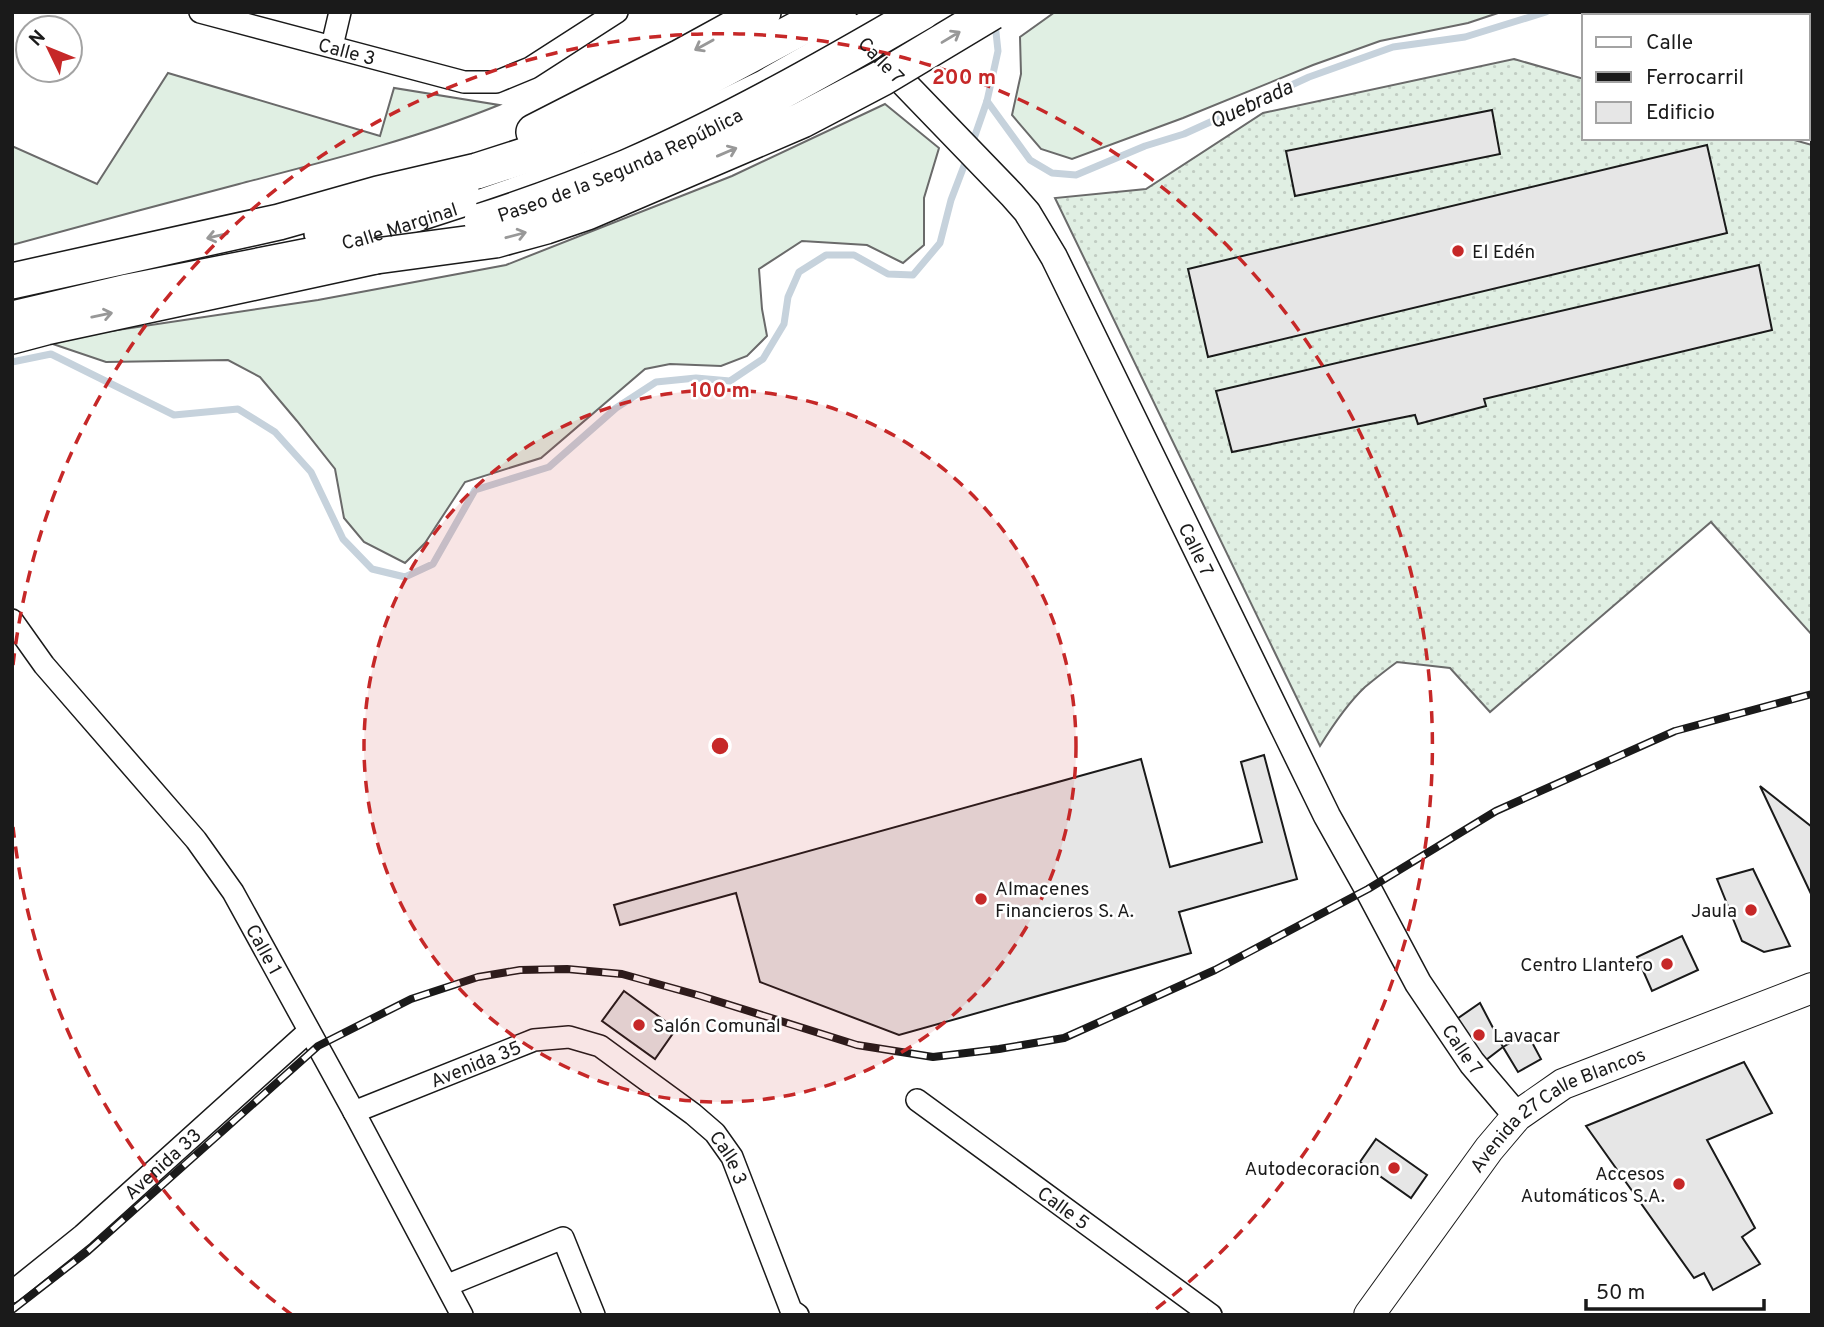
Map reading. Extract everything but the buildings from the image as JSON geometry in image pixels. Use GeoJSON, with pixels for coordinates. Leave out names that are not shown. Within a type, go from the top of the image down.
{"type":"FeatureCollection","features":[{"type":"Feature","properties":{"kind":"highway"},"geometry":{"type":"LineString","coordinates":[[378,194],[528,136],[764,12]]}},
{"type":"Feature","properties":{"kind":"highway","name":"Paseo de la Segunda República"},"geometry":{"type":"LineString","coordinates":[[12,336],[376,256],[547,200],[719,124],[843,58],[922,12]]}},
{"type":"Feature","properties":{"kind":"highway"},"geometry":{"type":"LineString","coordinates":[[376,256],[495,240],[587,212],[802,120],[882,78],[992,12]]}},
{"type":"Feature","properties":{"kind":"highway","name":"Paseo de la Segunda República"},"geometry":{"type":"LineString","coordinates":[[12,281],[279,222],[378,194],[477,171],[555,146],[664,101],[844,17]]}},
{"type":"Feature","properties":{"kind":"main road","name":"Avenida 27 Calle Blancos"},"geometry":{"type":"LineString","coordinates":[[1370,1315],[1489,1149],[1517,1116],[1563,1084],[1812,988]]}},
{"type":"Feature","properties":{"kind":"street","name":"Calle 3"},"geometry":{"type":"LineString","coordinates":[[200,12],[464,82],[496,82],[530,68],[617,12]]}},
{"type":"Feature","properties":{"kind":"street"},"geometry":{"type":"LineString","coordinates":[[332,46],[340,12]]}},
{"type":"Feature","properties":{"kind":"street","name":"Calle Marginal"},"geometry":{"type":"LineString","coordinates":[[12,312],[127,285],[342,227],[573,155],[658,118],[765,65],[844,17],[883,12]]}},
{"type":"Feature","properties":{"kind":"street","name":"Calle 7"},"geometry":{"type":"LineString","coordinates":[[844,17],[1027,212],[1054,257],[1327,816],[1418,983],[1472,1063],[1517,1116]]}},
{"type":"Feature","properties":{"kind":"street","name":"Calle 1"},"geometry":{"type":"LineString","coordinates":[[12,620],[44,665],[196,840],[233,892],[355,1112],[462,1315]]}},
{"type":"Feature","properties":{"kind":"street","name":"Avenida 33"},"geometry":{"type":"LineString","coordinates":[[12,1292],[83,1235],[309,1031]]}},
{"type":"Feature","properties":{"kind":"street","name":"Avenida 35"},"geometry":{"type":"LineString","coordinates":[[355,1112],[534,1040],[569,1037],[600,1046]]}},
{"type":"Feature","properties":{"kind":"street","name":"Calle 3"},"geometry":{"type":"LineString","coordinates":[[600,1046],[715,1133],[732,1157],[791,1310],[798,1315]]}},
{"type":"Feature","properties":{"kind":"street","name":"Calle 5"},"geometry":{"type":"LineString","coordinates":[[917,1100],[1212,1315]]}},
{"type":"Feature","properties":{"kind":"street"},"geometry":{"type":"LineString","coordinates":[[448,1285],[563,1238],[594,1315]]}},
{"type":"Feature","properties":{"kind":"green space"},"geometry":{"type":"Polygon","coordinates":[[[1055,12],[1501,12],[1468,23],[1380,41],[1072,159],[1041,149],[1012,115],[1021,74],[1020,37],[1055,12]]]}},
{"type":"Feature","properties":{"kind":"green space"},"geometry":{"type":"Polygon","coordinates":[[[1514,59],[1582,78],[1582,140],[1794,140],[1812,145],[1812,635],[1711,522],[1490,712],[1450,668],[1397,662],[1358,694],[1320,746],[1055,198],[1146,189],[1263,113],[1514,59]]]}},
{"type":"Feature","properties":{"kind":"green space"},"geometry":{"type":"Polygon","coordinates":[[[168,73],[380,136],[394,88],[499,105],[371,149],[12,245],[12,146],[97,184],[168,73]]]}},
{"type":"Feature","properties":{"kind":"green space"},"geometry":{"type":"Polygon","coordinates":[[[885,104],[939,148],[924,198],[924,245],[903,263],[867,245],[802,241],[759,269],[767,336],[747,356],[721,366],[670,364],[645,369],[541,458],[465,482],[425,543],[405,563],[364,542],[344,518],[335,469],[260,377],[228,360],[106,362],[44,341],[318,300],[506,265],[732,176],[885,104]]]}},
{"type":"Feature","properties":{"kind":"waterway","name":"Quebrada"},"geometry":{"type":"LineString","coordinates":[[987,101],[1030,160],[1052,173],[1076,175],[1145,146],[1184,134],[1309,77],[1393,47],[1465,37],[1546,12]]}},
{"type":"Feature","properties":{"kind":"waterway"},"geometry":{"type":"LineString","coordinates":[[972,144],[987,101],[998,51],[995,23]]}},
{"type":"Feature","properties":{"kind":"waterway"},"geometry":{"type":"LineString","coordinates":[[12,362],[51,354],[174,415],[238,409],[275,432],[311,472],[343,539],[372,569],[405,577],[433,564],[475,490],[549,467],[616,408],[656,382],[696,378],[730,381],[763,359],[784,324],[788,297],[799,272],[826,255],[854,255],[888,274],[913,275],[940,243],[951,200],[967,158]]}},
{"type":"Feature","properties":{"kind":"railway"},"geometry":{"type":"LineString","coordinates":[[12,1310],[88,1251],[318,1046],[411,999],[478,977],[520,970],[567,969],[622,974],[857,1045],[933,1057],[1064,1038],[1215,970],[1368,889],[1496,811],[1675,731],[1812,694]]}},
{"type":"Feature","properties":{"kind":"place","name":"El Edén"},"geometry":{"type":"Point","coordinates":[1458,251]}},
{"type":"Feature","properties":{"kind":"place","name":"Almacenes Financieros S. A."},"geometry":{"type":"Point","coordinates":[981,899]}},
{"type":"Feature","properties":{"kind":"place","name":"Jaula"},"geometry":{"type":"Point","coordinates":[1751,910]}},
{"type":"Feature","properties":{"kind":"place","name":"Centro Llantero"},"geometry":{"type":"Point","coordinates":[1667,964]}},
{"type":"Feature","properties":{"kind":"place","name":"Salón Comunal"},"geometry":{"type":"Point","coordinates":[639,1025]}},
{"type":"Feature","properties":{"kind":"place","name":"Lavacar"},"geometry":{"type":"Point","coordinates":[1479,1035]}},
{"type":"Feature","properties":{"kind":"place","name":"Autodecoracion"},"geometry":{"type":"Point","coordinates":[1394,1168]}},
{"type":"Feature","properties":{"kind":"place","name":"Accesos Automáticos S.A."},"geometry":{"type":"Point","coordinates":[1679,1184]}}]}
